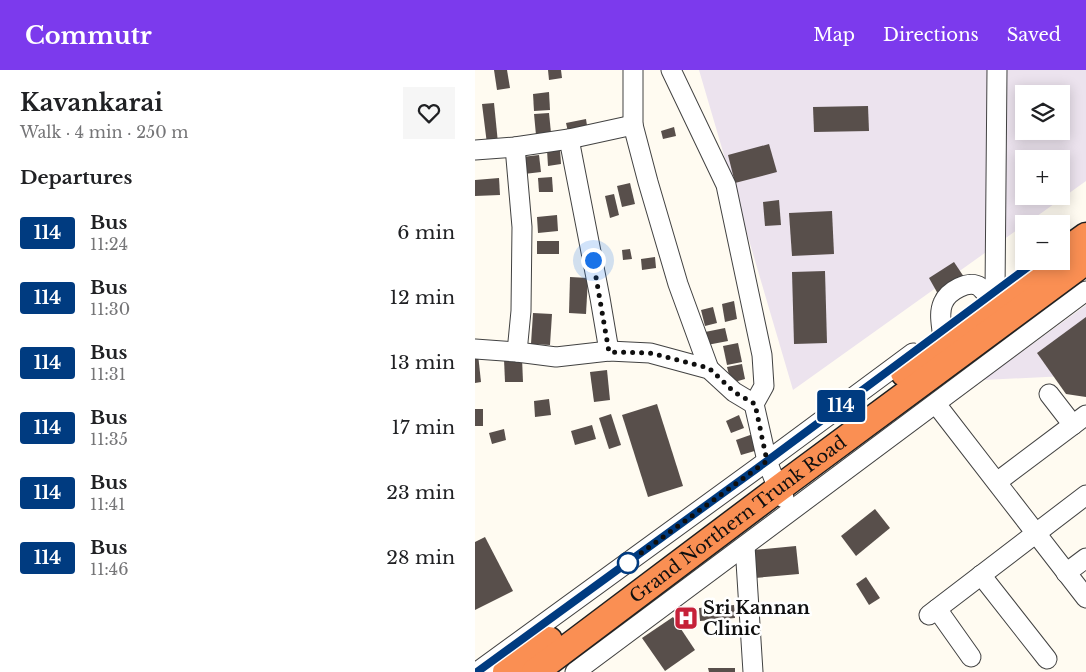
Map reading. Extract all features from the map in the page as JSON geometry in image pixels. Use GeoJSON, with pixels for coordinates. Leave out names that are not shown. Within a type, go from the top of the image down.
{"type":"FeatureCollection","features":[{"type":"Feature","properties":{"kind":"highway"},"geometry":{"type":"LineString","coordinates":[[1070,248],[1086,236]]}},
{"type":"Feature","properties":{"kind":"highway","name":"Grand Northern Trunk Road"},"geometry":{"type":"LineString","coordinates":[[535,672],[773,474],[1086,261]]}},
{"type":"Feature","properties":{"kind":"highway","name":"Grand Northern Trunk Road"},"geometry":{"type":"LineString","coordinates":[[506,672],[773,474],[1040,270]]}},
{"type":"Feature","properties":{"kind":"street"},"geometry":{"type":"LineString","coordinates":[[633,70],[633,125],[678,284],[709,368],[734,392],[755,404]]}},
{"type":"Feature","properties":{"kind":"street"},"geometry":{"type":"LineString","coordinates":[[671,70],[726,185],[762,356],[764,386],[755,404],[773,474],[792,511]]}},
{"type":"Feature","properties":{"kind":"street"},"geometry":{"type":"LineString","coordinates":[[992,294],[997,70]]}},
{"type":"Feature","properties":{"kind":"street"},"geometry":{"type":"LineString","coordinates":[[475,150],[515,147],[569,139],[633,125]]}},
{"type":"Feature","properties":{"kind":"street"},"geometry":{"type":"LineString","coordinates":[[569,139],[609,352]]}},
{"type":"Feature","properties":{"kind":"street"},"geometry":{"type":"LineString","coordinates":[[515,147],[522,227],[521,311],[517,352]]}},
{"type":"Feature","properties":{"kind":"street"},"geometry":{"type":"LineString","coordinates":[[1070,236],[1086,224]]}},
{"type":"Feature","properties":{"kind":"street"},"geometry":{"type":"LineString","coordinates":[[477,672],[773,474],[942,331],[1024,270]]}},
{"type":"Feature","properties":{"kind":"street"},"geometry":{"type":"LineString","coordinates":[[942,331],[941,310],[947,296],[967,285],[980,287],[992,294]]}},
{"type":"Feature","properties":{"kind":"street"},"geometry":{"type":"LineString","coordinates":[[575,672],[1086,291]]}},
{"type":"Feature","properties":{"kind":"street"},"geometry":{"type":"LineString","coordinates":[[475,349],[556,357],[609,352],[650,353],[709,368]]}},
{"type":"Feature","properties":{"kind":"street"},"geometry":{"type":"LineString","coordinates":[[997,482],[1079,420],[1049,394]]}},
{"type":"Feature","properties":{"kind":"street"},"geometry":{"type":"LineString","coordinates":[[936,404],[1086,598]]}},
{"type":"Feature","properties":{"kind":"street"},"geometry":{"type":"LineString","coordinates":[[971,657],[933,612],[1086,495]]}},
{"type":"Feature","properties":{"kind":"street"},"geometry":{"type":"LineString","coordinates":[[745,546],[753,672]]}},
{"type":"Feature","properties":{"kind":"street"},"geometry":{"type":"LineString","coordinates":[[1066,573],[1086,558]]}},
{"type":"Feature","properties":{"kind":"street"},"geometry":{"type":"LineString","coordinates":[[981,575],[1051,665]]}},
{"type":"Feature","properties":{"kind":"shaded area"},"geometry":{"type":"Polygon","coordinates":[[[699,70],[1086,70],[1086,181],[1070,192],[1070,150],[1015,150],[1015,205],[1053,205],[1039,215],[1015,215],[1015,231],[793,390],[699,70]]]}},
{"type":"Feature","properties":{"kind":"shaded area"},"geometry":{"type":"Polygon","coordinates":[[[1086,305],[1086,375],[983,380],[1086,305]]]}},
{"type":"Feature","properties":{"kind":"building"},"geometry":{"type":"Polygon","coordinates":[[[494,70],[507,70],[510,88],[497,90],[494,70]]]}},
{"type":"Feature","properties":{"kind":"building"},"geometry":{"type":"Polygon","coordinates":[[[548,70],[561,70],[562,78],[549,80],[548,70]]]}},
{"type":"Feature","properties":{"kind":"building"},"geometry":{"type":"Polygon","coordinates":[[[549,92],[550,110],[534,111],[533,94],[549,92]]]}},
{"type":"Feature","properties":{"kind":"building"},"geometry":{"type":"Polygon","coordinates":[[[494,103],[498,143],[487,144],[482,104],[494,103]]]}},
{"type":"Feature","properties":{"kind":"building"},"geometry":{"type":"Polygon","coordinates":[[[868,106],[869,131],[814,132],[813,107],[868,106]]]}},
{"type":"Feature","properties":{"kind":"building"},"geometry":{"type":"Polygon","coordinates":[[[549,113],[551,133],[536,135],[534,114],[549,113]]]}},
{"type":"Feature","properties":{"kind":"building"},"geometry":{"type":"Polygon","coordinates":[[[586,119],[588,132],[569,136],[566,123],[586,119]]]}},
{"type":"Feature","properties":{"kind":"building"},"geometry":{"type":"Polygon","coordinates":[[[674,127],[676,136],[663,139],[661,131],[674,127]]]}},
{"type":"Feature","properties":{"kind":"building"},"geometry":{"type":"Polygon","coordinates":[[[769,144],[777,172],[735,183],[728,155],[769,144]]]}},
{"type":"Feature","properties":{"kind":"building"},"geometry":{"type":"Polygon","coordinates":[[[560,149],[561,164],[548,166],[547,150],[560,149]]]}},
{"type":"Feature","properties":{"kind":"building"},"geometry":{"type":"Polygon","coordinates":[[[539,155],[541,172],[524,174],[522,157],[539,155]]]}},
{"type":"Feature","properties":{"kind":"building"},"geometry":{"type":"Polygon","coordinates":[[[552,177],[553,192],[539,192],[538,178],[552,177]]]}},
{"type":"Feature","properties":{"kind":"building"},"geometry":{"type":"Polygon","coordinates":[[[499,178],[500,195],[475,196],[475,180],[499,178]]]}},
{"type":"Feature","properties":{"kind":"building"},"geometry":{"type":"Polygon","coordinates":[[[630,183],[635,204],[622,207],[617,186],[630,183]]]}},
{"type":"Feature","properties":{"kind":"building"},"geometry":{"type":"Polygon","coordinates":[[[614,194],[619,215],[610,218],[605,196],[614,194]]]}},
{"type":"Feature","properties":{"kind":"building"},"geometry":{"type":"Polygon","coordinates":[[[779,200],[781,225],[765,226],[763,202],[779,200]]]}},
{"type":"Feature","properties":{"kind":"building"},"geometry":{"type":"Polygon","coordinates":[[[832,211],[834,254],[792,256],[789,213],[832,211]]]}},
{"type":"Feature","properties":{"kind":"building"},"geometry":{"type":"Polygon","coordinates":[[[557,215],[558,231],[538,233],[537,217],[557,215]]]}},
{"type":"Feature","properties":{"kind":"building"},"geometry":{"type":"Polygon","coordinates":[[[537,241],[559,241],[559,254],[537,254],[537,241]]]}},
{"type":"Feature","properties":{"kind":"building"},"geometry":{"type":"Polygon","coordinates":[[[630,249],[632,259],[623,260],[622,250],[630,249]]]}},
{"type":"Feature","properties":{"kind":"building"},"geometry":{"type":"Polygon","coordinates":[[[655,257],[656,268],[642,270],[641,259],[655,257]]]}},
{"type":"Feature","properties":{"kind":"building"},"geometry":{"type":"Polygon","coordinates":[[[954,262],[964,277],[938,294],[929,278],[954,262]]]}},
{"type":"Feature","properties":{"kind":"building"},"geometry":{"type":"Polygon","coordinates":[[[825,271],[827,343],[794,344],[792,272],[825,271]]]}},
{"type":"Feature","properties":{"kind":"building"},"geometry":{"type":"Polygon","coordinates":[[[570,277],[588,278],[586,314],[569,313],[570,277]]]}},
{"type":"Feature","properties":{"kind":"building"},"geometry":{"type":"Polygon","coordinates":[[[734,301],[737,319],[725,322],[722,304],[734,301]]]}},
{"type":"Feature","properties":{"kind":"building"},"geometry":{"type":"Polygon","coordinates":[[[713,307],[717,323],[705,326],[701,310],[713,307]]]}},
{"type":"Feature","properties":{"kind":"building"},"geometry":{"type":"Polygon","coordinates":[[[533,313],[552,314],[550,345],[531,344],[533,313]]]}},
{"type":"Feature","properties":{"kind":"building"},"geometry":{"type":"Polygon","coordinates":[[[1086,317],[1086,397],[1066,394],[1037,353],[1086,317]]]}},
{"type":"Feature","properties":{"kind":"building"},"geometry":{"type":"Polygon","coordinates":[[[725,328],[728,341],[707,345],[705,332],[725,328]]]}},
{"type":"Feature","properties":{"kind":"building"},"geometry":{"type":"Polygon","coordinates":[[[738,343],[742,362],[727,365],[723,346],[738,343]]]}},
{"type":"Feature","properties":{"kind":"building"},"geometry":{"type":"Polygon","coordinates":[[[478,354],[481,382],[475,383],[475,355],[478,354]]]}},
{"type":"Feature","properties":{"kind":"building"},"geometry":{"type":"Polygon","coordinates":[[[522,358],[523,382],[505,382],[504,359],[522,358]]]}},
{"type":"Feature","properties":{"kind":"building"},"geometry":{"type":"Polygon","coordinates":[[[742,364],[745,379],[731,383],[727,367],[742,364]]]}},
{"type":"Feature","properties":{"kind":"building"},"geometry":{"type":"Polygon","coordinates":[[[607,370],[610,400],[594,402],[590,372],[607,370]]]}},
{"type":"Feature","properties":{"kind":"building"},"geometry":{"type":"Polygon","coordinates":[[[549,399],[551,415],[535,417],[534,401],[549,399]]]}},
{"type":"Feature","properties":{"kind":"building"},"geometry":{"type":"Polygon","coordinates":[[[657,404],[683,486],[648,497],[622,415],[657,404]]]}},
{"type":"Feature","properties":{"kind":"building"},"geometry":{"type":"Polygon","coordinates":[[[475,409],[483,409],[483,426],[475,426],[475,409]]]}},
{"type":"Feature","properties":{"kind":"building"},"geometry":{"type":"Polygon","coordinates":[[[611,414],[621,445],[609,449],[599,418],[611,414]]]}},
{"type":"Feature","properties":{"kind":"building"},"geometry":{"type":"Polygon","coordinates":[[[739,415],[744,428],[731,433],[726,421],[739,415]]]}},
{"type":"Feature","properties":{"kind":"building"},"geometry":{"type":"Polygon","coordinates":[[[592,425],[596,439],[575,445],[571,431],[592,425]]]}},
{"type":"Feature","properties":{"kind":"building"},"geometry":{"type":"Polygon","coordinates":[[[504,429],[506,440],[492,444],[489,433],[504,429]]]}},
{"type":"Feature","properties":{"kind":"building"},"geometry":{"type":"Polygon","coordinates":[[[753,434],[758,450],[741,455],[736,440],[753,434]]]}},
{"type":"Feature","properties":{"kind":"building"},"geometry":{"type":"Polygon","coordinates":[[[875,509],[890,528],[856,556],[841,536],[875,509]]]}},
{"type":"Feature","properties":{"kind":"building"},"geometry":{"type":"Polygon","coordinates":[[[485,537],[513,591],[475,610],[475,542],[485,537]]]}},
{"type":"Feature","properties":{"kind":"building"},"geometry":{"type":"Polygon","coordinates":[[[796,546],[799,574],[755,578],[753,550],[796,546]]]}},
{"type":"Feature","properties":{"kind":"building"},"geometry":{"type":"Polygon","coordinates":[[[866,577],[880,598],[869,605],[856,584],[866,577]]]}},
{"type":"Feature","properties":{"kind":"building"},"geometry":{"type":"Polygon","coordinates":[[[734,605],[735,618],[700,621],[699,608],[734,605]]]}},
{"type":"Feature","properties":{"kind":"building"},"geometry":{"type":"Polygon","coordinates":[[[673,617],[695,650],[665,671],[642,638],[673,617]]]}},
{"type":"Feature","properties":{"kind":"building"},"geometry":{"type":"Polygon","coordinates":[[[708,668],[735,668],[735,672],[709,672],[708,668]]]}},
{"type":"Feature","properties":{"kind":"bus line","name":"114"},"geometry":{"type":"LineString","coordinates":[[477,672],[767,461],[1024,270]]}},
{"type":"Feature","properties":{"kind":"place","name":"Sri Kannan Clinic"},"geometry":{"type":"Point","coordinates":[686,618]}},
{"type":"Feature","properties":{"kind":"route"},"geometry":{"type":"LineString","coordinates":[[593,260],[609,352],[650,353],[709,368],[734,392],[755,404],[767,461],[622,567],[628,563]]}}]}
